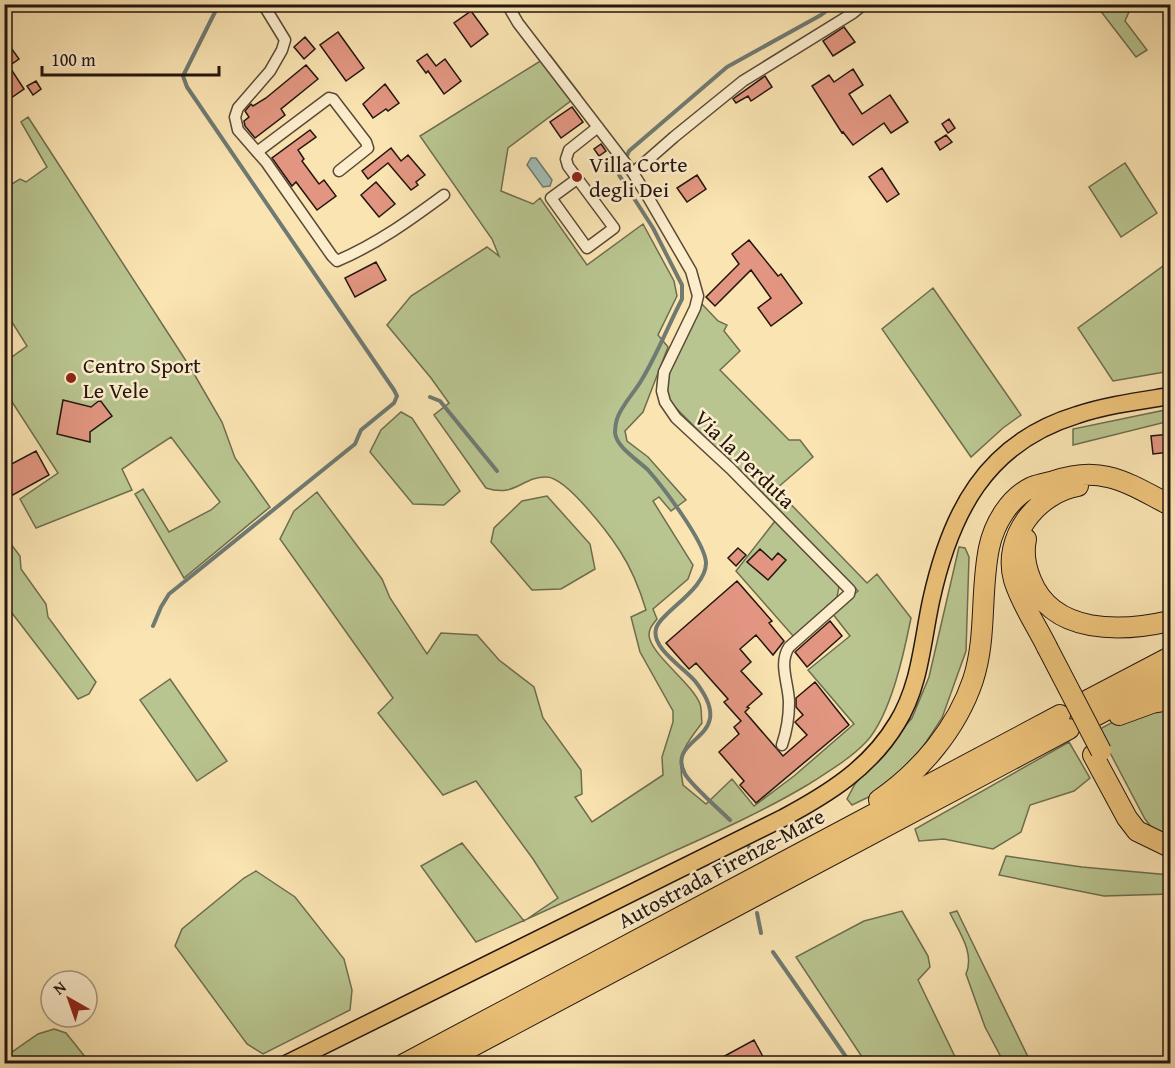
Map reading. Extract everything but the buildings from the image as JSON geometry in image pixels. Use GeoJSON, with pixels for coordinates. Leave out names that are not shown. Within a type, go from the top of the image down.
{"type":"FeatureCollection","features":[{"type":"Feature","properties":{"kind":"highway"},"geometry":{"type":"LineString","coordinates":[[1167,845],[1145,827],[1137,817],[1097,753],[1042,650],[1018,591],[1012,567],[1014,545],[1032,512],[1052,489],[1082,474],[1107,476],[1170,505]]}},
{"type":"Feature","properties":{"kind":"highway"},"geometry":{"type":"LineString","coordinates":[[735,887],[893,791],[936,746],[961,708],[975,672],[982,635],[989,547],[998,523],[1012,502],[1021,494],[1030,488],[1098,486],[1122,492],[1170,516]]}},
{"type":"Feature","properties":{"kind":"highway"},"geometry":{"type":"LineString","coordinates":[[1052,489],[1030,529],[1024,551],[1025,564],[1034,588],[1049,606],[1074,621],[1108,628],[1128,628],[1170,621]]}},
{"type":"Feature","properties":{"kind":"highway"},"geometry":{"type":"LineString","coordinates":[[1094,713],[1170,657]]}},
{"type":"Feature","properties":{"kind":"highway"},"geometry":{"type":"LineString","coordinates":[[1094,713],[1170,676]]}},
{"type":"Feature","properties":{"kind":"highway"},"geometry":{"type":"LineString","coordinates":[[1094,713],[1170,700]]}},
{"type":"Feature","properties":{"kind":"highway","name":"Autostrada Firenze-Mare"},"geometry":{"type":"LineString","coordinates":[[404,1064],[735,887],[1067,726],[1011,761],[439,1064]]}},
{"type":"Feature","properties":{"kind":"main road"},"geometry":{"type":"LineString","coordinates":[[286,1064],[783,818],[838,786],[856,772],[885,740],[907,703],[916,681],[931,602],[946,546],[962,507],[986,473],[995,463],[1023,442],[1060,421],[1103,408],[1170,396]]}},
{"type":"Feature","properties":{"kind":"street"},"geometry":{"type":"LineString","coordinates":[[507,4],[524,31],[633,173],[743,81],[864,4]]}},
{"type":"Feature","properties":{"kind":"street"},"geometry":{"type":"LineString","coordinates":[[265,8],[285,40],[270,71],[238,108],[235,117],[238,130],[295,201],[332,256],[337,261],[362,250],[390,234],[444,195]]}},
{"type":"Feature","properties":{"kind":"street"},"geometry":{"type":"LineString","coordinates":[[257,152],[329,98],[333,99],[366,142],[368,148],[339,171]]}},
{"type":"Feature","properties":{"kind":"street"},"geometry":{"type":"LineString","coordinates":[[577,179],[550,198],[587,248],[614,228],[577,179],[566,159],[569,150],[598,127]]}},
{"type":"Feature","properties":{"kind":"street","name":"Via la Perduta"},"geometry":{"type":"LineString","coordinates":[[633,173],[691,270],[698,296],[695,308],[664,372],[662,391],[665,402],[676,418],[731,469],[850,590],[849,594],[789,647],[785,654],[783,663],[789,699],[789,717],[782,744]]}},
{"type":"Feature","properties":{"kind":"green space"},"geometry":{"type":"Polygon","coordinates":[[[1096,5],[1132,5],[1125,21],[1147,50],[1136,57],[1096,5]]]}},
{"type":"Feature","properties":{"kind":"green space"},"geometry":{"type":"Polygon","coordinates":[[[550,55],[580,94],[508,148],[501,191],[533,204],[540,198],[587,265],[643,224],[674,281],[677,296],[658,335],[668,347],[643,412],[625,431],[627,441],[648,457],[686,500],[671,511],[659,497],[653,501],[693,565],[688,579],[653,609],[657,619],[650,628],[649,635],[656,651],[689,687],[701,706],[702,723],[686,745],[682,758],[683,785],[706,804],[732,779],[754,806],[794,776],[854,724],[808,670],[850,636],[832,613],[858,591],[668,400],[666,386],[672,364],[702,304],[718,321],[727,325],[724,331],[740,351],[720,370],[789,440],[800,440],[813,457],[776,489],[867,583],[877,574],[911,618],[905,648],[883,715],[867,741],[846,759],[809,784],[758,812],[527,919],[558,898],[533,859],[476,781],[443,795],[378,713],[393,698],[280,539],[294,511],[317,492],[382,579],[390,598],[427,654],[441,633],[477,635],[499,660],[534,687],[543,718],[581,770],[582,794],[575,797],[592,822],[663,775],[662,757],[673,722],[673,711],[640,652],[631,617],[646,610],[635,579],[620,551],[587,508],[555,480],[547,477],[538,478],[505,490],[486,488],[434,415],[449,403],[387,325],[411,296],[487,247],[499,256],[492,239],[420,136],[550,55]]]}},
{"type":"Feature","properties":{"kind":"green space"},"geometry":{"type":"Polygon","coordinates":[[[28,117],[190,367],[222,422],[235,458],[270,507],[184,578],[135,494],[143,489],[169,532],[211,510],[220,502],[171,437],[122,469],[132,490],[36,528],[20,499],[58,473],[5,391],[5,362],[27,346],[7,314],[5,315],[5,188],[20,179],[26,182],[47,167],[21,122],[28,117]]]}},
{"type":"Feature","properties":{"kind":"green space"},"geometry":{"type":"Polygon","coordinates":[[[1125,163],[1157,213],[1121,237],[1089,187],[1125,163]]]}},
{"type":"Feature","properties":{"kind":"green space"},"geometry":{"type":"Polygon","coordinates":[[[1170,261],[1170,371],[1113,381],[1078,328],[1170,261]]]}},
{"type":"Feature","properties":{"kind":"green space"},"geometry":{"type":"Polygon","coordinates":[[[933,288],[1021,415],[971,457],[882,329],[933,288]]]}},
{"type":"Feature","properties":{"kind":"green space"},"geometry":{"type":"Polygon","coordinates":[[[1170,409],[1170,421],[1073,445],[1073,429],[1170,409]]]}},
{"type":"Feature","properties":{"kind":"green space"},"geometry":{"type":"Polygon","coordinates":[[[401,412],[412,418],[460,491],[444,505],[413,504],[370,452],[381,430],[401,412]]]}},
{"type":"Feature","properties":{"kind":"green space"},"geometry":{"type":"Polygon","coordinates":[[[547,496],[590,544],[595,569],[561,589],[532,590],[491,542],[494,528],[522,501],[547,496]]]}},
{"type":"Feature","properties":{"kind":"green space"},"geometry":{"type":"Polygon","coordinates":[[[775,521],[839,587],[837,597],[794,637],[736,571],[775,521]]]}},
{"type":"Feature","properties":{"kind":"green space"},"geometry":{"type":"Polygon","coordinates":[[[4,535],[20,556],[21,569],[46,604],[48,617],[96,682],[89,694],[78,699],[5,604],[4,535]]]}},
{"type":"Feature","properties":{"kind":"green space"},"geometry":{"type":"Polygon","coordinates":[[[959,547],[965,548],[969,557],[966,651],[942,718],[915,759],[881,791],[852,805],[847,799],[855,784],[912,718],[929,677],[959,547]]]}},
{"type":"Feature","properties":{"kind":"green space"},"geometry":{"type":"Polygon","coordinates":[[[170,679],[227,761],[197,781],[140,700],[170,679]]]}},
{"type":"Feature","properties":{"kind":"green space"},"geometry":{"type":"Polygon","coordinates":[[[1170,704],[1170,840],[1152,828],[1145,819],[1098,730],[1115,721],[1170,704]]]}},
{"type":"Feature","properties":{"kind":"green space"},"geometry":{"type":"Polygon","coordinates":[[[1069,742],[1090,778],[1074,791],[1030,805],[1021,832],[993,849],[944,839],[919,841],[915,829],[1069,742]]]}},
{"type":"Feature","properties":{"kind":"green space"},"geometry":{"type":"Polygon","coordinates":[[[462,843],[524,921],[476,942],[421,866],[462,843]]]}},
{"type":"Feature","properties":{"kind":"green space"},"geometry":{"type":"Polygon","coordinates":[[[1006,856],[1082,867],[1170,875],[1170,894],[1104,896],[999,875],[1006,856]]]}},
{"type":"Feature","properties":{"kind":"green space"},"geometry":{"type":"Polygon","coordinates":[[[256,871],[295,897],[344,959],[352,990],[350,1010],[263,1054],[247,1044],[175,946],[182,929],[244,878],[256,871]]]}},
{"type":"Feature","properties":{"kind":"green space"},"geometry":{"type":"Polygon","coordinates":[[[902,911],[928,956],[930,967],[918,980],[958,1063],[866,1063],[796,957],[864,921],[902,911]]]}},
{"type":"Feature","properties":{"kind":"green space"},"geometry":{"type":"Polygon","coordinates":[[[957,911],[1031,1063],[996,1063],[1002,1059],[985,1027],[966,974],[969,958],[967,950],[950,913],[957,911]]]}},
{"type":"Feature","properties":{"kind":"green space"},"geometry":{"type":"Polygon","coordinates":[[[54,1029],[66,1033],[90,1063],[5,1063],[5,1057],[38,1034],[54,1029]]]}},
{"type":"Feature","properties":{"kind":"water"},"geometry":{"type":"Polygon","coordinates":[[[531,158],[536,158],[552,180],[550,186],[543,187],[527,165],[531,158]]]}},
{"type":"Feature","properties":{"kind":"waterway"},"geometry":{"type":"LineString","coordinates":[[153,626],[169,594],[355,444],[361,430],[394,403],[397,396],[187,87],[183,76],[219,4]]}},
{"type":"Feature","properties":{"kind":"waterway"},"geometry":{"type":"LineString","coordinates":[[626,158],[629,151],[727,67],[821,15],[836,4]]}},
{"type":"Feature","properties":{"kind":"waterway"},"geometry":{"type":"LineString","coordinates":[[623,165],[619,175],[653,228],[682,285],[682,299],[647,371],[619,414],[615,433],[624,449],[648,470],[672,501],[691,528],[704,553],[706,562],[702,577],[692,591],[660,621],[656,636],[658,643],[669,657],[695,681],[707,701],[710,715],[707,727],[684,751],[681,761],[685,774],[699,791],[730,820]]}},
{"type":"Feature","properties":{"kind":"waterway"},"geometry":{"type":"LineString","coordinates":[[430,397],[440,401],[497,471]]}},
{"type":"Feature","properties":{"kind":"waterway"},"geometry":{"type":"LineString","coordinates":[[749,847],[753,858]]}},
{"type":"Feature","properties":{"kind":"waterway"},"geometry":{"type":"LineString","coordinates":[[757,913],[761,933]]}},
{"type":"Feature","properties":{"kind":"waterway"},"geometry":{"type":"LineString","coordinates":[[773,952],[851,1064]]}},
{"type":"Feature","properties":{"kind":"place","name":"Villa Corte degli Dei"},"geometry":{"type":"Point","coordinates":[577,177]}},
{"type":"Feature","properties":{"kind":"place","name":"Centro Sport Le Vele"},"geometry":{"type":"Point","coordinates":[71,378]}}]}
